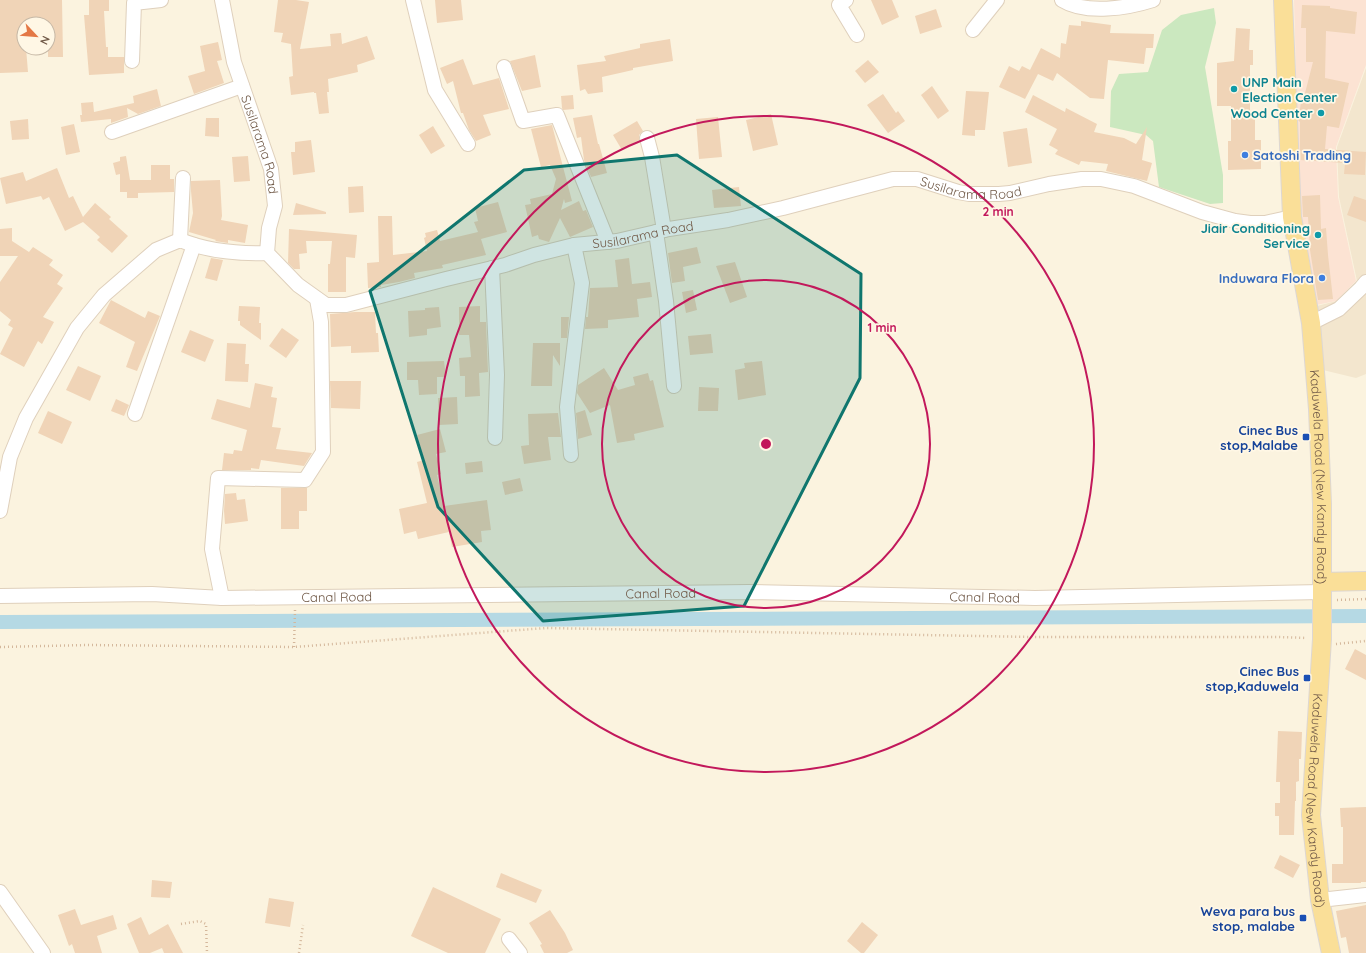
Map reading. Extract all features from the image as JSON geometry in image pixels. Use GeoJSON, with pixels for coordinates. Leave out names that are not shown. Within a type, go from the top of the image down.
{"type":"FeatureCollection","features":[{"type":"Feature","properties":{"kind":"main road","name":"Kaduwela Road (New Kandy Road)"},"geometry":{"type":"LineString","coordinates":[[1283,0],[1292,217],[1311,323],[1318,409],[1322,504],[1322,642],[1311,815],[1320,900],[1331,953]]}},
{"type":"Feature","properties":{"kind":"main road"},"geometry":{"type":"LineString","coordinates":[[1322,592],[1366,581]]}},
{"type":"Feature","properties":{"kind":"street"},"geometry":{"type":"LineString","coordinates":[[132,61],[134,3],[161,0]]}},
{"type":"Feature","properties":{"kind":"street","name":"Susilarama Road"},"geometry":{"type":"LineString","coordinates":[[222,0],[234,62],[271,169],[275,206],[269,228],[267,253],[298,285],[326,306],[346,305],[505,265],[534,255],[574,245],[608,242],[660,231],[736,218],[893,179],[917,179],[969,194],[1010,194],[1049,184],[1082,178],[1101,179],[1134,186],[1202,212],[1250,223],[1265,223],[1292,217]]}},
{"type":"Feature","properties":{"kind":"street"},"geometry":{"type":"LineString","coordinates":[[413,0],[434,90],[468,144]]}},
{"type":"Feature","properties":{"kind":"street"},"geometry":{"type":"LineString","coordinates":[[846,0],[839,5],[857,35]]}},
{"type":"Feature","properties":{"kind":"street"},"geometry":{"type":"LineString","coordinates":[[973,30],[997,0]]}},
{"type":"Feature","properties":{"kind":"street"},"geometry":{"type":"LineString","coordinates":[[1062,0],[1068,4],[1097,4],[1112,9],[1153,0]]}},
{"type":"Feature","properties":{"kind":"street"},"geometry":{"type":"LineString","coordinates":[[504,68],[523,121],[557,115],[608,242]]}},
{"type":"Feature","properties":{"kind":"street"},"geometry":{"type":"LineString","coordinates":[[112,132],[242,86]]}},
{"type":"Feature","properties":{"kind":"street"},"geometry":{"type":"LineString","coordinates":[[647,138],[652,158],[660,231],[674,386]]}},
{"type":"Feature","properties":{"kind":"street"},"geometry":{"type":"LineString","coordinates":[[180,240],[183,178]]}},
{"type":"Feature","properties":{"kind":"street"},"geometry":{"type":"LineString","coordinates":[[0,511],[10,457],[26,418],[77,328],[104,295],[156,250],[180,240],[194,245],[243,254],[267,253]]}},
{"type":"Feature","properties":{"kind":"street"},"geometry":{"type":"LineString","coordinates":[[135,414],[194,245]]}},
{"type":"Feature","properties":{"kind":"street"},"geometry":{"type":"LineString","coordinates":[[571,455],[567,407],[582,283],[574,245]]}},
{"type":"Feature","properties":{"kind":"street"},"geometry":{"type":"LineString","coordinates":[[492,268],[497,375],[495,438]]}},
{"type":"Feature","properties":{"kind":"street"},"geometry":{"type":"LineString","coordinates":[[1311,323],[1339,309],[1366,282]]}},
{"type":"Feature","properties":{"kind":"street"},"geometry":{"type":"LineString","coordinates":[[222,598],[212,549],[218,478],[305,480],[323,452],[321,322],[317,299]]}},
{"type":"Feature","properties":{"kind":"street","name":"Canal Road"},"geometry":{"type":"LineString","coordinates":[[0,596],[152,594],[222,598],[749,592],[1035,598],[1322,592]]}},
{"type":"Feature","properties":{"kind":"street"},"geometry":{"type":"LineString","coordinates":[[0,892],[43,953]]}},
{"type":"Feature","properties":{"kind":"street"},"geometry":{"type":"LineString","coordinates":[[1320,900],[1366,895]]}},
{"type":"Feature","properties":{"kind":"street"},"geometry":{"type":"LineString","coordinates":[[509,939],[520,953]]}},
{"type":"Feature","properties":{"kind":"path"},"geometry":{"type":"LineString","coordinates":[[1322,592],[1366,599]]}},
{"type":"Feature","properties":{"kind":"path"},"geometry":{"type":"LineString","coordinates":[[294,647],[295,606]]}},
{"type":"Feature","properties":{"kind":"path"},"geometry":{"type":"LineString","coordinates":[[0,646],[88,645],[294,647],[546,628],[1032,637],[1279,636],[1322,642],[1366,641]]}},
{"type":"Feature","properties":{"kind":"path"},"geometry":{"type":"LineString","coordinates":[[180,924],[200,921],[206,924],[207,953]]}},
{"type":"Feature","properties":{"kind":"path"},"geometry":{"type":"LineString","coordinates":[[299,953],[303,925]]}},
{"type":"Feature","properties":{"kind":"highlighted area"},"geometry":{"type":"Polygon","coordinates":[[[677,155],[861,274],[860,378],[744,606],[543,621],[438,507],[370,291],[524,170],[677,155]]]}},
{"type":"Feature","properties":{"kind":"shaded area"},"geometry":{"type":"Polygon","coordinates":[[[1294,0],[1366,0],[1366,65],[1336,147],[1338,197],[1356,281],[1336,301],[1316,305],[1300,216],[1294,0]]]}},
{"type":"Feature","properties":{"kind":"shaded area"},"geometry":{"type":"Polygon","coordinates":[[[1366,68],[1366,374],[1356,378],[1323,370],[1317,306],[1336,301],[1357,281],[1339,197],[1337,147],[1366,68]]]}},
{"type":"Feature","properties":{"kind":"green space"},"geometry":{"type":"Polygon","coordinates":[[[1214,8],[1216,23],[1205,67],[1223,175],[1223,203],[1210,204],[1159,187],[1153,141],[1146,135],[1110,127],[1111,91],[1119,74],[1148,72],[1162,30],[1181,15],[1214,8]]]}},
{"type":"Feature","properties":{"kind":"building"},"geometry":{"type":"Polygon","coordinates":[[[0,0],[62,0],[63,57],[48,57],[56,56],[56,16],[16,16],[16,56],[27,56],[28,72],[0,73],[0,0]]]}},
{"type":"Feature","properties":{"kind":"building"},"geometry":{"type":"Polygon","coordinates":[[[89,0],[109,0],[109,11],[104,11],[108,57],[124,57],[124,73],[89,75],[84,15],[89,15],[89,0]]]}},
{"type":"Feature","properties":{"kind":"building"},"geometry":{"type":"Polygon","coordinates":[[[278,0],[309,2],[300,49],[331,46],[330,34],[341,33],[342,44],[367,36],[375,59],[357,65],[358,72],[328,79],[329,92],[327,92],[329,113],[319,114],[316,93],[314,92],[291,95],[289,77],[293,76],[291,44],[281,42],[283,33],[274,32],[278,0]]]}},
{"type":"Feature","properties":{"kind":"building"},"geometry":{"type":"Polygon","coordinates":[[[435,0],[461,0],[463,20],[437,23],[435,0]]]}},
{"type":"Feature","properties":{"kind":"building"},"geometry":{"type":"Polygon","coordinates":[[[871,0],[892,0],[899,17],[882,25],[871,0]]]}},
{"type":"Feature","properties":{"kind":"building"},"geometry":{"type":"Polygon","coordinates":[[[1302,5],[1330,6],[1330,8],[1357,12],[1355,34],[1326,31],[1325,78],[1349,83],[1339,128],[1327,126],[1325,149],[1366,152],[1365,175],[1344,174],[1345,163],[1300,160],[1300,122],[1298,120],[1302,97],[1304,97],[1313,62],[1306,62],[1306,28],[1301,28],[1302,5]]]}},
{"type":"Feature","properties":{"kind":"building"},"geometry":{"type":"Polygon","coordinates":[[[936,9],[942,27],[920,34],[915,16],[936,9]]]}},
{"type":"Feature","properties":{"kind":"building"},"geometry":{"type":"Polygon","coordinates":[[[1081,21],[1111,25],[1110,33],[1154,34],[1153,48],[1146,48],[1144,64],[1108,60],[1104,99],[1090,98],[1057,73],[1053,81],[1038,74],[1025,99],[999,87],[1009,66],[1019,71],[1022,66],[1030,70],[1041,48],[1060,58],[1061,43],[1066,44],[1069,25],[1081,26],[1081,21]]]}},
{"type":"Feature","properties":{"kind":"building"},"geometry":{"type":"Polygon","coordinates":[[[1236,28],[1250,29],[1249,50],[1253,50],[1253,65],[1250,65],[1250,111],[1255,111],[1255,140],[1261,140],[1261,169],[1228,170],[1228,141],[1231,141],[1231,106],[1217,106],[1217,63],[1234,61],[1236,28]]]}},
{"type":"Feature","properties":{"kind":"building"},"geometry":{"type":"Polygon","coordinates":[[[670,39],[673,61],[633,68],[633,70],[602,77],[603,92],[588,94],[585,89],[580,91],[577,65],[606,61],[604,56],[640,48],[640,44],[670,39]]]}},
{"type":"Feature","properties":{"kind":"building"},"geometry":{"type":"Polygon","coordinates":[[[218,42],[222,60],[217,61],[224,83],[194,94],[188,76],[205,71],[200,46],[218,42]]]}},
{"type":"Feature","properties":{"kind":"building"},"geometry":{"type":"Polygon","coordinates":[[[535,55],[541,87],[522,91],[510,61],[535,55]]]}},
{"type":"Feature","properties":{"kind":"building"},"geometry":{"type":"Polygon","coordinates":[[[463,59],[473,85],[499,78],[509,109],[483,115],[491,135],[476,141],[469,130],[463,113],[461,113],[453,81],[447,84],[440,68],[463,59]]]}},
{"type":"Feature","properties":{"kind":"building"},"geometry":{"type":"Polygon","coordinates":[[[868,60],[879,72],[865,83],[855,71],[868,60]]]}},
{"type":"Feature","properties":{"kind":"building"},"geometry":{"type":"Polygon","coordinates":[[[932,86],[949,111],[938,119],[921,95],[932,86]]]}},
{"type":"Feature","properties":{"kind":"building"},"geometry":{"type":"Polygon","coordinates":[[[157,89],[161,106],[138,114],[127,108],[128,117],[111,123],[111,119],[81,122],[81,103],[93,102],[94,112],[134,103],[133,96],[157,89]]]}},
{"type":"Feature","properties":{"kind":"building"},"geometry":{"type":"Polygon","coordinates":[[[966,91],[989,92],[985,130],[975,130],[975,136],[962,135],[966,91]]]}},
{"type":"Feature","properties":{"kind":"building"},"geometry":{"type":"Polygon","coordinates":[[[883,94],[896,113],[898,111],[905,121],[888,133],[867,105],[883,94]]]}},
{"type":"Feature","properties":{"kind":"building"},"geometry":{"type":"Polygon","coordinates":[[[573,95],[574,109],[563,110],[561,96],[573,95]]]}},
{"type":"Feature","properties":{"kind":"building"},"geometry":{"type":"Polygon","coordinates":[[[1033,95],[1065,112],[1066,108],[1097,124],[1094,132],[1124,138],[1136,144],[1147,127],[1142,160],[1152,163],[1147,181],[1106,171],[1108,164],[1081,161],[1079,165],[1055,154],[1058,150],[1049,145],[1057,129],[1025,112],[1033,95]]]}},
{"type":"Feature","properties":{"kind":"building"},"geometry":{"type":"Polygon","coordinates":[[[771,114],[778,145],[753,151],[746,120],[771,114]]]}},
{"type":"Feature","properties":{"kind":"building"},"geometry":{"type":"Polygon","coordinates":[[[592,115],[598,144],[607,173],[591,177],[584,160],[581,137],[577,138],[573,118],[592,115]]]}},
{"type":"Feature","properties":{"kind":"building"},"geometry":{"type":"Polygon","coordinates":[[[718,117],[722,157],[699,159],[696,119],[718,117]]]}},
{"type":"Feature","properties":{"kind":"building"},"geometry":{"type":"Polygon","coordinates":[[[206,118],[219,118],[219,137],[205,136],[206,118]]]}},
{"type":"Feature","properties":{"kind":"building"},"geometry":{"type":"Polygon","coordinates":[[[28,119],[29,139],[12,140],[10,121],[28,119]]]}},
{"type":"Feature","properties":{"kind":"building"},"geometry":{"type":"Polygon","coordinates":[[[637,121],[643,131],[639,135],[639,140],[622,150],[613,135],[637,121]]]}},
{"type":"Feature","properties":{"kind":"building"},"geometry":{"type":"Polygon","coordinates":[[[74,124],[80,152],[66,155],[61,127],[74,124]]]}},
{"type":"Feature","properties":{"kind":"building"},"geometry":{"type":"Polygon","coordinates":[[[552,125],[572,201],[565,203],[564,199],[561,210],[579,201],[583,211],[586,210],[593,227],[570,237],[560,218],[549,242],[539,239],[538,235],[532,237],[525,205],[531,204],[530,199],[552,194],[556,179],[550,165],[541,167],[531,129],[552,125]]]}},
{"type":"Feature","properties":{"kind":"building"},"geometry":{"type":"Polygon","coordinates":[[[433,126],[445,146],[431,154],[419,135],[433,126]]]}},
{"type":"Feature","properties":{"kind":"building"},"geometry":{"type":"Polygon","coordinates":[[[1027,128],[1032,163],[1008,167],[1003,132],[1027,128]]]}},
{"type":"Feature","properties":{"kind":"building"},"geometry":{"type":"Polygon","coordinates":[[[311,140],[315,172],[293,175],[291,152],[295,152],[295,142],[311,140]]]}},
{"type":"Feature","properties":{"kind":"building"},"geometry":{"type":"Polygon","coordinates":[[[126,156],[130,180],[151,180],[151,165],[170,165],[170,179],[174,179],[174,192],[138,193],[138,198],[127,198],[127,192],[120,192],[120,174],[116,175],[113,163],[120,161],[120,157],[126,156]]]}},
{"type":"Feature","properties":{"kind":"building"},"geometry":{"type":"Polygon","coordinates":[[[248,156],[250,181],[234,182],[232,157],[248,156]]]}},
{"type":"Feature","properties":{"kind":"building"},"geometry":{"type":"Polygon","coordinates":[[[57,168],[69,198],[73,196],[83,217],[95,203],[111,217],[109,219],[128,236],[112,253],[97,240],[100,237],[83,222],[65,231],[49,197],[43,200],[41,196],[6,204],[0,178],[23,172],[26,181],[57,168]]]}},
{"type":"Feature","properties":{"kind":"building"},"geometry":{"type":"Polygon","coordinates":[[[220,180],[221,220],[248,225],[245,243],[228,240],[228,243],[215,241],[216,240],[189,232],[193,213],[191,181],[220,180]]]}},
{"type":"Feature","properties":{"kind":"building"},"geometry":{"type":"Polygon","coordinates":[[[363,186],[364,212],[349,213],[348,187],[363,186]]]}},
{"type":"Feature","properties":{"kind":"building"},"geometry":{"type":"Polygon","coordinates":[[[739,187],[741,206],[714,208],[712,190],[739,187]]]}},
{"type":"Feature","properties":{"kind":"building"},"geometry":{"type":"Polygon","coordinates":[[[1320,195],[1321,229],[1326,228],[1333,299],[1318,300],[1310,250],[1308,217],[1303,217],[1302,196],[1320,195]]]}},
{"type":"Feature","properties":{"kind":"building"},"geometry":{"type":"Polygon","coordinates":[[[1354,196],[1366,200],[1366,222],[1347,215],[1354,196]]]}},
{"type":"Feature","properties":{"kind":"building"},"geometry":{"type":"Polygon","coordinates":[[[498,202],[507,232],[481,239],[486,255],[442,265],[443,268],[414,273],[415,278],[381,285],[381,287],[368,288],[367,263],[379,262],[378,216],[392,216],[393,255],[427,251],[424,238],[426,237],[425,233],[437,230],[440,241],[478,232],[474,222],[478,221],[475,208],[498,202]]]}},
{"type":"Feature","properties":{"kind":"building"},"geometry":{"type":"Polygon","coordinates":[[[296,203],[326,212],[326,214],[293,215],[296,203]]]}},
{"type":"Feature","properties":{"kind":"building"},"geometry":{"type":"Polygon","coordinates":[[[12,228],[12,241],[29,252],[33,247],[53,260],[49,265],[63,275],[57,284],[63,288],[43,317],[54,322],[42,344],[38,341],[24,367],[0,354],[13,328],[8,325],[11,320],[0,311],[0,282],[18,256],[0,256],[0,229],[12,228]]]}},
{"type":"Feature","properties":{"kind":"building"},"geometry":{"type":"Polygon","coordinates":[[[289,229],[357,235],[355,258],[346,257],[346,292],[328,292],[328,264],[330,264],[332,241],[306,241],[307,253],[299,254],[300,269],[294,269],[288,263],[289,229]]]}},
{"type":"Feature","properties":{"kind":"building"},"geometry":{"type":"Polygon","coordinates":[[[697,247],[701,263],[683,267],[685,281],[672,283],[668,253],[697,247]]]}},
{"type":"Feature","properties":{"kind":"building"},"geometry":{"type":"Polygon","coordinates":[[[211,258],[223,260],[217,281],[205,278],[211,258]]]}},
{"type":"Feature","properties":{"kind":"building"},"geometry":{"type":"Polygon","coordinates":[[[629,258],[632,284],[650,282],[652,297],[637,299],[639,317],[608,320],[608,328],[585,329],[586,317],[588,317],[590,288],[618,287],[615,260],[629,258]]]}},
{"type":"Feature","properties":{"kind":"building"},"geometry":{"type":"Polygon","coordinates":[[[735,262],[747,297],[730,303],[716,266],[735,262]]]}},
{"type":"Feature","properties":{"kind":"building"},"geometry":{"type":"Polygon","coordinates":[[[693,290],[697,310],[686,313],[682,292],[693,290]]]}},
{"type":"Feature","properties":{"kind":"building"},"geometry":{"type":"Polygon","coordinates":[[[111,300],[145,318],[148,311],[160,316],[137,371],[126,367],[135,342],[99,323],[111,300]]]}},
{"type":"Feature","properties":{"kind":"building"},"geometry":{"type":"Polygon","coordinates":[[[239,306],[260,307],[259,323],[261,323],[261,340],[240,325],[240,321],[238,321],[239,306]]]}},
{"type":"Feature","properties":{"kind":"building"},"geometry":{"type":"Polygon","coordinates":[[[480,306],[480,322],[486,322],[488,372],[479,373],[480,396],[465,397],[465,376],[460,376],[459,358],[471,357],[469,335],[459,335],[459,307],[480,306]]]}},
{"type":"Feature","properties":{"kind":"building"},"geometry":{"type":"Polygon","coordinates":[[[439,307],[441,327],[427,329],[427,335],[409,337],[408,311],[439,307]]]}},
{"type":"Feature","properties":{"kind":"building"},"geometry":{"type":"Polygon","coordinates":[[[375,312],[379,352],[351,353],[351,346],[331,347],[330,314],[375,312]]]}},
{"type":"Feature","properties":{"kind":"building"},"geometry":{"type":"Polygon","coordinates":[[[561,317],[569,317],[567,338],[561,338],[561,317]]]}},
{"type":"Feature","properties":{"kind":"building"},"geometry":{"type":"Polygon","coordinates":[[[282,328],[299,340],[286,358],[269,346],[282,328]]]}},
{"type":"Feature","properties":{"kind":"building"},"geometry":{"type":"Polygon","coordinates":[[[190,330],[214,340],[205,362],[181,352],[190,330]]]}},
{"type":"Feature","properties":{"kind":"building"},"geometry":{"type":"Polygon","coordinates":[[[711,334],[713,353],[690,355],[688,336],[711,334]]]}},
{"type":"Feature","properties":{"kind":"building"},"geometry":{"type":"Polygon","coordinates":[[[227,343],[246,344],[245,364],[249,364],[248,382],[225,381],[227,343]]]}},
{"type":"Feature","properties":{"kind":"building"},"geometry":{"type":"Polygon","coordinates":[[[533,343],[560,343],[560,366],[553,355],[552,386],[531,386],[533,343]]]}},
{"type":"Feature","properties":{"kind":"building"},"geometry":{"type":"Polygon","coordinates":[[[444,361],[446,377],[437,377],[437,394],[419,395],[418,380],[407,380],[407,362],[444,361]]]}},
{"type":"Feature","properties":{"kind":"building"},"geometry":{"type":"Polygon","coordinates":[[[762,361],[766,395],[738,400],[735,370],[745,368],[744,363],[762,361]]]}},
{"type":"Feature","properties":{"kind":"building"},"geometry":{"type":"Polygon","coordinates":[[[78,366],[101,376],[90,401],[66,390],[78,366]]]}},
{"type":"Feature","properties":{"kind":"building"},"geometry":{"type":"Polygon","coordinates":[[[604,368],[618,390],[635,385],[633,377],[648,373],[650,381],[653,380],[664,427],[634,434],[635,440],[617,443],[610,405],[590,413],[577,393],[578,385],[604,368]]]}},
{"type":"Feature","properties":{"kind":"building"},"geometry":{"type":"Polygon","coordinates":[[[330,381],[361,381],[360,409],[331,408],[330,381]]]}},
{"type":"Feature","properties":{"kind":"building"},"geometry":{"type":"Polygon","coordinates":[[[255,383],[273,387],[271,397],[277,398],[272,427],[281,428],[276,449],[312,453],[304,466],[261,460],[259,469],[251,468],[251,470],[222,470],[224,453],[233,454],[234,450],[242,451],[247,430],[211,419],[217,399],[250,408],[255,383]]]}},
{"type":"Feature","properties":{"kind":"building"},"geometry":{"type":"Polygon","coordinates":[[[699,387],[719,388],[718,411],[698,411],[699,387]]]}},
{"type":"Feature","properties":{"kind":"building"},"geometry":{"type":"Polygon","coordinates":[[[457,397],[458,424],[439,425],[438,398],[457,397]]]}},
{"type":"Feature","properties":{"kind":"building"},"geometry":{"type":"Polygon","coordinates":[[[116,399],[129,405],[124,416],[111,411],[116,399]]]}},
{"type":"Feature","properties":{"kind":"building"},"geometry":{"type":"Polygon","coordinates":[[[585,410],[592,435],[578,439],[576,413],[585,410]]]}},
{"type":"Feature","properties":{"kind":"building"},"geometry":{"type":"Polygon","coordinates":[[[48,411],[72,422],[62,444],[38,433],[48,411]]]}},
{"type":"Feature","properties":{"kind":"building"},"geometry":{"type":"Polygon","coordinates":[[[558,413],[561,437],[548,437],[551,460],[524,464],[521,446],[529,445],[528,414],[558,413]]]}},
{"type":"Feature","properties":{"kind":"building"},"geometry":{"type":"Polygon","coordinates":[[[440,429],[446,452],[436,454],[441,474],[437,475],[444,506],[487,500],[491,530],[481,531],[482,542],[452,547],[449,532],[418,539],[416,531],[404,534],[399,509],[427,503],[417,462],[424,460],[417,435],[440,429]]]}},
{"type":"Feature","properties":{"kind":"building"},"geometry":{"type":"Polygon","coordinates":[[[482,461],[483,472],[466,474],[465,463],[482,461]]]}},
{"type":"Feature","properties":{"kind":"building"},"geometry":{"type":"Polygon","coordinates":[[[520,478],[523,491],[505,495],[502,482],[520,478]]]}},
{"type":"Feature","properties":{"kind":"building"},"geometry":{"type":"Polygon","coordinates":[[[281,488],[307,488],[307,511],[299,511],[299,529],[281,529],[281,488]]]}},
{"type":"Feature","properties":{"kind":"building"},"geometry":{"type":"Polygon","coordinates":[[[236,493],[237,500],[245,499],[248,521],[225,524],[225,494],[236,493]]]}},
{"type":"Feature","properties":{"kind":"building"},"geometry":{"type":"Polygon","coordinates":[[[1355,649],[1366,655],[1366,680],[1345,669],[1355,649]]]}},
{"type":"Feature","properties":{"kind":"building"},"geometry":{"type":"Polygon","coordinates":[[[1278,731],[1302,732],[1301,759],[1299,759],[1299,781],[1296,782],[1294,835],[1279,835],[1279,816],[1275,816],[1275,803],[1280,803],[1280,782],[1276,782],[1278,731]]]}},
{"type":"Feature","properties":{"kind":"building"},"geometry":{"type":"Polygon","coordinates":[[[1366,807],[1366,882],[1332,883],[1332,864],[1343,864],[1343,827],[1341,827],[1340,808],[1366,807]]]}},
{"type":"Feature","properties":{"kind":"building"},"geometry":{"type":"Polygon","coordinates":[[[1280,855],[1300,865],[1293,878],[1274,868],[1280,855]]]}},
{"type":"Feature","properties":{"kind":"building"},"geometry":{"type":"Polygon","coordinates":[[[501,873],[542,890],[536,903],[496,887],[501,873]]]}},
{"type":"Feature","properties":{"kind":"building"},"geometry":{"type":"Polygon","coordinates":[[[152,880],[172,882],[170,898],[151,897],[152,880]]]}},
{"type":"Feature","properties":{"kind":"building"},"geometry":{"type":"Polygon","coordinates":[[[433,887],[501,919],[485,953],[448,953],[411,936],[433,887]]]}},
{"type":"Feature","properties":{"kind":"building"},"geometry":{"type":"Polygon","coordinates":[[[269,898],[294,902],[290,927],[265,923],[269,898]]]}},
{"type":"Feature","properties":{"kind":"building"},"geometry":{"type":"Polygon","coordinates":[[[1366,905],[1366,953],[1349,953],[1346,937],[1341,938],[1336,911],[1366,905]]]}},
{"type":"Feature","properties":{"kind":"building"},"geometry":{"type":"Polygon","coordinates":[[[75,909],[81,925],[113,915],[117,929],[97,936],[102,953],[75,953],[72,944],[69,946],[58,915],[75,909]]]}},
{"type":"Feature","properties":{"kind":"building"},"geometry":{"type":"Polygon","coordinates":[[[550,910],[565,933],[573,950],[567,953],[544,953],[540,945],[542,944],[529,923],[550,910]]]}},
{"type":"Feature","properties":{"kind":"building"},"geometry":{"type":"Polygon","coordinates":[[[141,917],[149,935],[168,924],[183,953],[164,953],[162,948],[150,953],[139,953],[127,924],[141,917]]]}},
{"type":"Feature","properties":{"kind":"building"},"geometry":{"type":"Polygon","coordinates":[[[862,922],[878,935],[864,953],[861,953],[847,941],[862,922]]]}},
{"type":"Feature","properties":{"kind":"waterway"},"geometry":{"type":"LineString","coordinates":[[0,622],[1366,616]]}},
{"type":"Feature","properties":{"kind":"place","name":"UNP Main Election Center"},"geometry":{"type":"Point","coordinates":[1234,89]}},
{"type":"Feature","properties":{"kind":"place","name":"Wood Center"},"geometry":{"type":"Point","coordinates":[1321,113]}},
{"type":"Feature","properties":{"kind":"place","name":"Satoshi Trading"},"geometry":{"type":"Point","coordinates":[1245,155]}},
{"type":"Feature","properties":{"kind":"place","name":"Jiair Conditioning Service"},"geometry":{"type":"Point","coordinates":[1318,235]}},
{"type":"Feature","properties":{"kind":"place","name":"Induwara Flora"},"geometry":{"type":"Point","coordinates":[1322,278]}},
{"type":"Feature","properties":{"kind":"place","name":"Cinec Bus stop,Malabe"},"geometry":{"type":"Point","coordinates":[1306,437]}},
{"type":"Feature","properties":{"kind":"place","name":"Cinec Bus stop,Kaduwela"},"geometry":{"type":"Point","coordinates":[1307,678]}},
{"type":"Feature","properties":{"kind":"place","name":"Weva para bus stop, malabe"},"geometry":{"type":"Point","coordinates":[1303,918]}}]}
